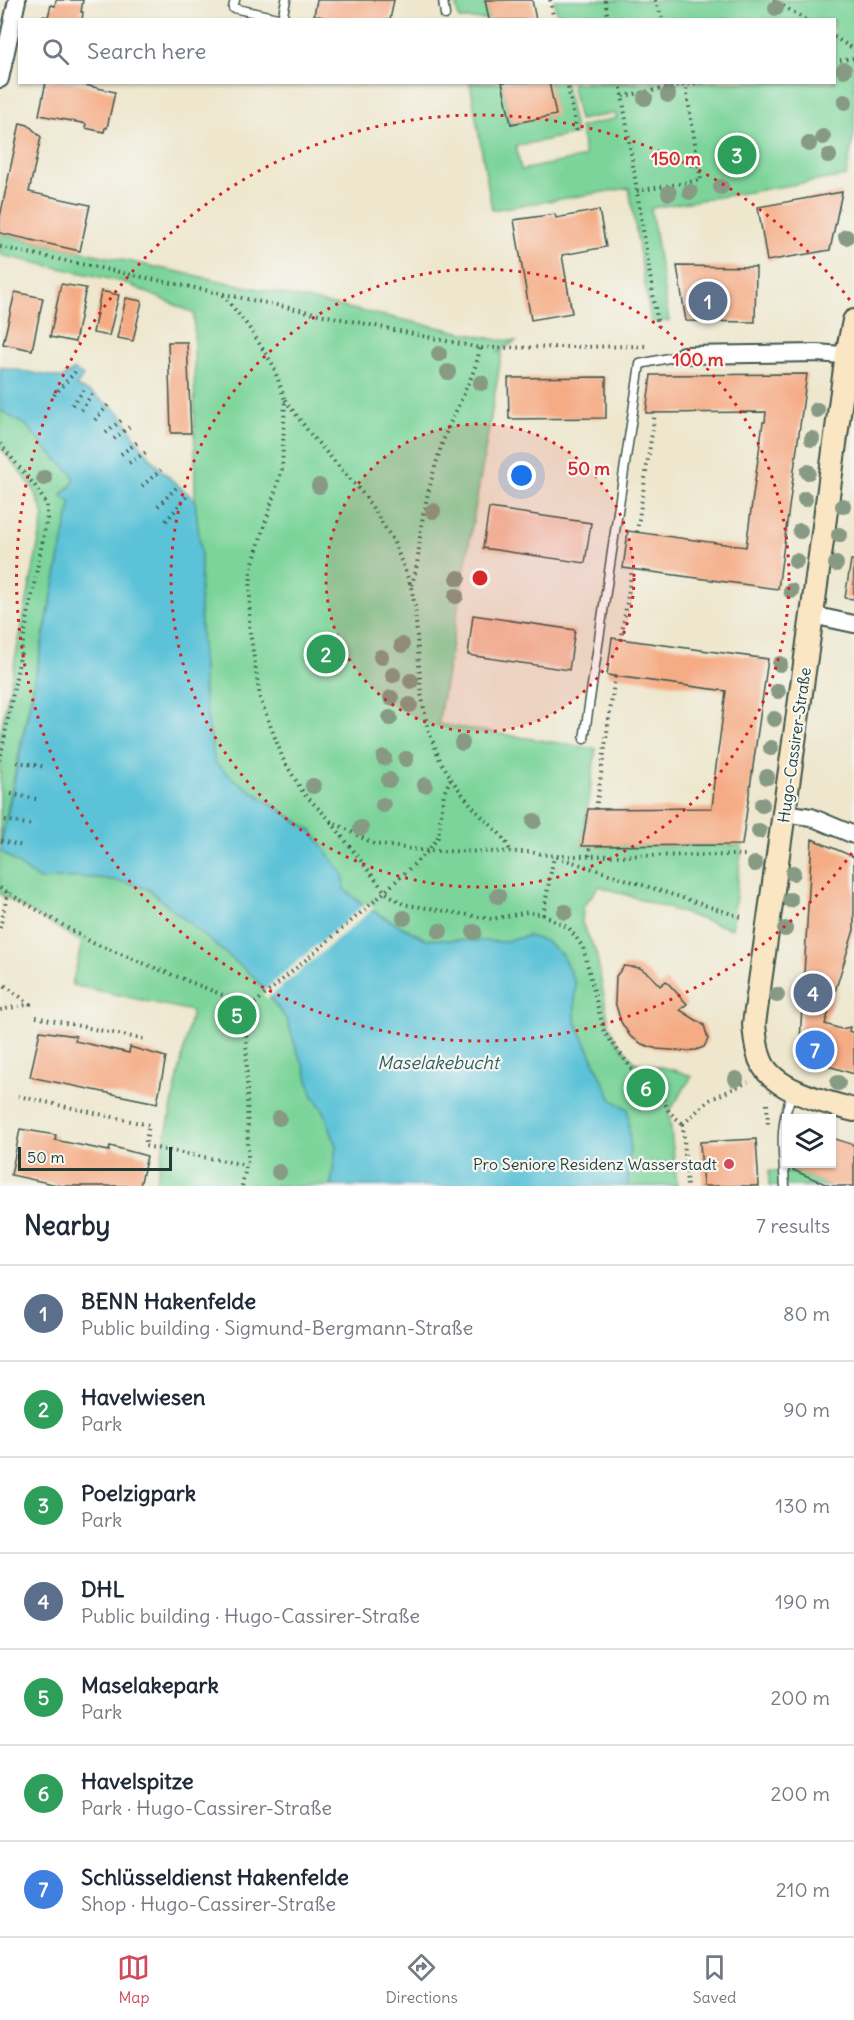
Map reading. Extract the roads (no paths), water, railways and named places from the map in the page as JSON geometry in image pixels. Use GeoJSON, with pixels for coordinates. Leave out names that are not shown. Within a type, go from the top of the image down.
{"type":"FeatureCollection","features":[{"type":"Feature","properties":{"kind":"street"},"geometry":{"type":"LineString","coordinates":[[0,79],[17,0]]}},
{"type":"Feature","properties":{"kind":"street","name":"Hugo-Cassirer-Straße"},"geometry":{"type":"LineString","coordinates":[[854,321],[851,355],[754,1024],[761,1061],[768,1073],[794,1090],[854,1110]]}},
{"type":"Feature","properties":{"kind":"street"},"geometry":{"type":"LineString","coordinates":[[683,355],[817,353],[851,355]]}},
{"type":"Feature","properties":{"kind":"street"},"geometry":{"type":"LineString","coordinates":[[812,615],[854,624]]}},
{"type":"Feature","properties":{"kind":"street"},"geometry":{"type":"LineString","coordinates":[[784,813],[811,817],[854,835]]}},
{"type":"Feature","properties":{"kind":"lane"},"geometry":{"type":"LineString","coordinates":[[235,0],[233,8],[278,18]]}},
{"type":"Feature","properties":{"kind":"lane"},"geometry":{"type":"LineString","coordinates":[[282,18],[286,0]]}},
{"type":"Feature","properties":{"kind":"lane"},"geometry":{"type":"LineString","coordinates":[[442,0],[445,15]]}},
{"type":"Feature","properties":{"kind":"lane"},"geometry":{"type":"LineString","coordinates":[[584,739],[640,364],[683,355]]}},
{"type":"Feature","properties":{"kind":"lane"},"geometry":{"type":"LineString","coordinates":[[785,1186],[782,1131],[786,1106],[794,1090]]}},
{"type":"Feature","properties":{"kind":"water","name":"Maselakebucht"},"geometry":{"type":"Polygon","coordinates":[[[0,367],[62,378],[74,370],[83,376],[76,386],[93,394],[121,414],[138,442],[161,470],[195,500],[201,555],[200,609],[204,698],[215,763],[235,780],[312,831],[344,876],[344,889],[367,908],[425,939],[502,942],[528,936],[545,941],[562,955],[575,983],[575,1020],[612,1100],[628,1109],[630,1144],[628,1186],[331,1186],[336,1146],[325,1113],[312,1094],[287,1020],[254,977],[148,889],[108,879],[67,877],[39,880],[0,850],[71,503],[62,496],[75,481],[71,472],[46,449],[27,426],[0,410],[0,367]]]}},
{"type":"Feature","properties":{"kind":"place","name":"Poelzigpark"},"geometry":{"type":"Point","coordinates":[737,155]}},
{"type":"Feature","properties":{"kind":"place","name":"BENN Hakenfelde"},"geometry":{"type":"Point","coordinates":[708,301]}},
{"type":"Feature","properties":{"kind":"place","name":"Havelwiesen"},"geometry":{"type":"Point","coordinates":[326,654]}},
{"type":"Feature","properties":{"kind":"place","name":"DHL"},"geometry":{"type":"Point","coordinates":[813,993]}},
{"type":"Feature","properties":{"kind":"place","name":"Maselakepark"},"geometry":{"type":"Point","coordinates":[237,1015]}},
{"type":"Feature","properties":{"kind":"place","name":"Schlüsseldienst Hakenfelde"},"geometry":{"type":"Point","coordinates":[815,1050]}},
{"type":"Feature","properties":{"kind":"place","name":"Havelspitze"},"geometry":{"type":"Point","coordinates":[646,1088]}},
{"type":"Feature","properties":{"kind":"place","name":"Pro Seniore Residenz Wasserstadt"},"geometry":{"type":"Point","coordinates":[729,1164]}}]}
